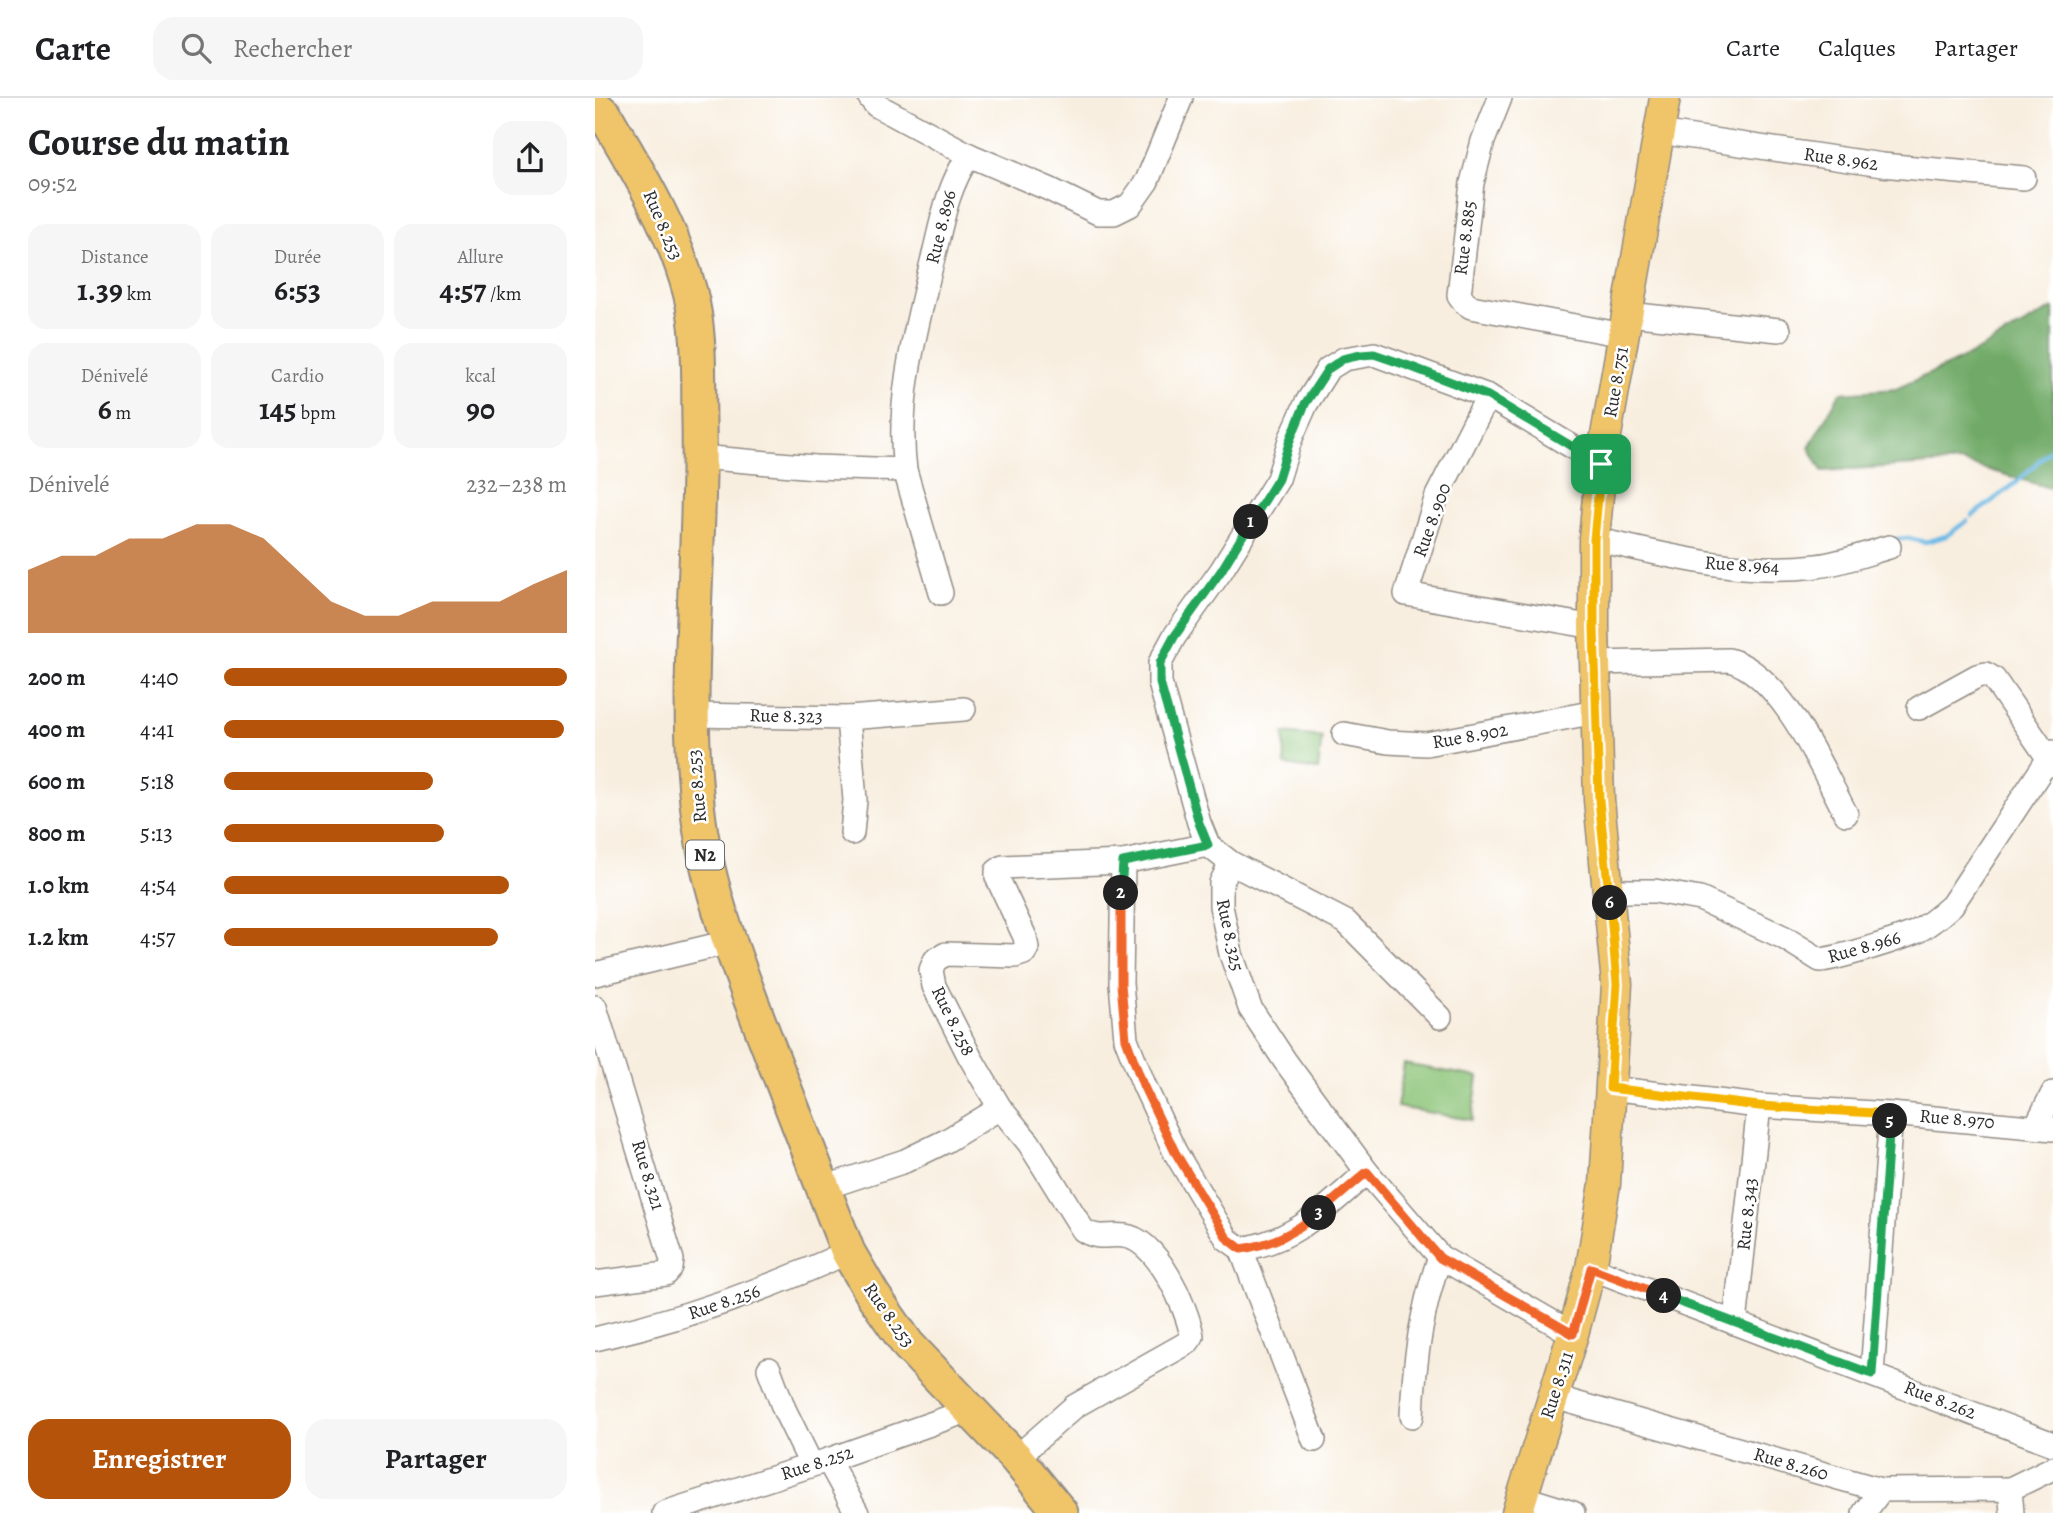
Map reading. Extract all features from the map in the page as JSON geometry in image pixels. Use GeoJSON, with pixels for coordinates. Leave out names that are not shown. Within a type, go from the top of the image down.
{"type":"FeatureCollection","features":[{"type":"Feature","properties":{"kind":"highway","name":"Rue 8.253"},"geometry":{"type":"LineString","coordinates":[[599,107],[645,183],[667,229],[690,292],[698,336],[700,457],[694,581],[694,772],[699,823],[709,872],[729,942],[848,1252],[873,1295],[908,1345],[1016,1458],[1061,1513]]}},
{"type":"Feature","properties":{"kind":"main road","name":"Rue 8.751"},"geometry":{"type":"LineString","coordinates":[[1610,1088],[1617,984],[1599,800],[1594,540],[1601,464],[1665,98]]}},
{"type":"Feature","properties":{"kind":"main road","name":"Rue 8.311"},"geometry":{"type":"LineString","coordinates":[[1519,1505],[1591,1268],[1605,1184],[1610,1088]]}},
{"type":"Feature","properties":{"kind":"street"},"geometry":{"type":"LineString","coordinates":[[870,98],[876,105],[969,155],[1098,213],[1114,213],[1130,205],[1147,181],[1181,98]]}},
{"type":"Feature","properties":{"kind":"street","name":"Rue 8.885"},"geometry":{"type":"LineString","coordinates":[[1500,98],[1483,141],[1472,183],[1459,295],[1471,307],[1626,325]]}},
{"type":"Feature","properties":{"kind":"street","name":"Rue 8.962"},"geometry":{"type":"LineString","coordinates":[[1659,132],[1882,165],[2024,178]]}},
{"type":"Feature","properties":{"kind":"street","name":"Rue 8.896"},"geometry":{"type":"LineString","coordinates":[[941,593],[905,470],[905,386],[944,208],[951,186],[969,155]]}},
{"type":"Feature","properties":{"kind":"street"},"geometry":{"type":"LineString","coordinates":[[1626,325],[1779,330]]}},
{"type":"Feature","properties":{"kind":"street"},"geometry":{"type":"LineString","coordinates":[[1440,1017],[1346,922],[1231,863],[1208,845],[1199,823],[1160,683],[1160,663],[1174,637],[1221,571],[1278,479],[1305,404],[1328,369],[1343,359],[1374,354],[1488,396],[1601,464]]}},
{"type":"Feature","properties":{"kind":"street","name":"Rue 8.900"},"geometry":{"type":"LineString","coordinates":[[1488,396],[1437,496],[1406,594],[1594,627]]}},
{"type":"Feature","properties":{"kind":"street"},"geometry":{"type":"LineString","coordinates":[[700,457],[815,467],[905,470]]}},
{"type":"Feature","properties":{"kind":"street","name":"Rue 8.964"},"geometry":{"type":"LineString","coordinates":[[1594,540],[1707,565],[1750,568],[1818,566],[1889,547]]}},
{"type":"Feature","properties":{"kind":"street"},"geometry":{"type":"LineString","coordinates":[[1595,663],[1729,660],[1741,663],[1753,671],[1790,710],[1846,814]]}},
{"type":"Feature","properties":{"kind":"street"},"geometry":{"type":"LineString","coordinates":[[1919,708],[1977,676],[1986,674],[1994,679],[2052,759]]}},
{"type":"Feature","properties":{"kind":"street"},"geometry":{"type":"LineString","coordinates":[[848,718],[964,709]]}},
{"type":"Feature","properties":{"kind":"street","name":"Rue 8.902"},"geometry":{"type":"LineString","coordinates":[[1343,734],[1388,742],[1426,744],[1596,712]]}},
{"type":"Feature","properties":{"kind":"street","name":"Rue 8.323"},"geometry":{"type":"LineString","coordinates":[[694,715],[848,718],[855,800],[852,833]]}},
{"type":"Feature","properties":{"kind":"street","name":"Rue 8.966"},"geometry":{"type":"LineString","coordinates":[[1608,891],[1655,891],[1700,899],[1783,937],[1812,957],[1826,959],[1916,932],[1938,918],[1952,905],[2036,776],[2052,759]]}},
{"type":"Feature","properties":{"kind":"street","name":"Rue 8.258"},"geometry":{"type":"LineString","coordinates":[[1000,1108],[970,1057],[934,986],[931,970],[935,960],[946,954],[1015,956],[1024,953],[1027,948],[1025,937],[997,877],[997,871],[1003,867],[1123,862],[1208,845]]}},
{"type":"Feature","properties":{"kind":"street"},"geometry":{"type":"LineString","coordinates":[[1123,862],[1121,984],[1126,1039],[1143,1085],[1175,1152],[1227,1238],[1241,1249],[1314,1440]]}},
{"type":"Feature","properties":{"kind":"street","name":"Rue 8.325"},"geometry":{"type":"LineString","coordinates":[[1231,863],[1221,883],[1221,906],[1231,954],[1250,1008],[1285,1062],[1367,1172],[1440,1258],[1573,1334]]}},
{"type":"Feature","properties":{"kind":"street"},"geometry":{"type":"LineString","coordinates":[[595,974],[729,942]]}},
{"type":"Feature","properties":{"kind":"street","name":"Rue 8.321"},"geometry":{"type":"LineString","coordinates":[[595,1007],[673,1260],[666,1274],[595,1283]]}},
{"type":"Feature","properties":{"kind":"street","name":"Rue 8.970"},"geometry":{"type":"LineString","coordinates":[[1610,1088],[1759,1106],[1891,1114],[2045,1128]]}},
{"type":"Feature","properties":{"kind":"street"},"geometry":{"type":"LineString","coordinates":[[2045,1128],[2053,1093]]}},
{"type":"Feature","properties":{"kind":"street","name":"Rue 8.343"},"geometry":{"type":"LineString","coordinates":[[1735,1323],[1759,1106]]}},
{"type":"Feature","properties":{"kind":"street"},"geometry":{"type":"LineString","coordinates":[[823,1188],[905,1161],[946,1141],[1000,1108],[1029,1143],[1083,1230],[1098,1237],[1125,1236],[1140,1240],[1151,1251],[1173,1286],[1191,1326],[1192,1336],[1187,1343],[1075,1406],[1016,1458]]}},
{"type":"Feature","properties":{"kind":"street"},"geometry":{"type":"LineString","coordinates":[[1872,1374],[1891,1114]]}},
{"type":"Feature","properties":{"kind":"street"},"geometry":{"type":"LineString","coordinates":[[1241,1249],[1265,1245],[1296,1231],[1367,1172]]}},
{"type":"Feature","properties":{"kind":"street","name":"Rue 8.256"},"geometry":{"type":"LineString","coordinates":[[595,1339],[704,1310],[778,1283],[848,1252]]}},
{"type":"Feature","properties":{"kind":"street"},"geometry":{"type":"LineString","coordinates":[[1412,1416],[1413,1381],[1421,1323],[1440,1258]]}},
{"type":"Feature","properties":{"kind":"street","name":"Rue 8.262"},"geometry":{"type":"LineString","coordinates":[[1591,1268],[2053,1444]]}},
{"type":"Feature","properties":{"kind":"street"},"geometry":{"type":"LineString","coordinates":[[768,1369],[784,1409],[857,1513]]}},
{"type":"Feature","properties":{"kind":"street","name":"Rue 8.260"},"geometry":{"type":"LineString","coordinates":[[1554,1397],[1881,1490],[2010,1489]]}},
{"type":"Feature","properties":{"kind":"street","name":"Rue 8.252"},"geometry":{"type":"LineString","coordinates":[[664,1513],[698,1508],[819,1462],[970,1410]]}},
{"type":"Feature","properties":{"kind":"street"},"geometry":{"type":"LineString","coordinates":[[2012,1513],[2010,1489],[2053,1468]]}},
{"type":"Feature","properties":{"kind":"street"},"geometry":{"type":"LineString","coordinates":[[1864,1513],[1881,1490]]}},
{"type":"Feature","properties":{"kind":"street"},"geometry":{"type":"LineString","coordinates":[[1519,1505],[1573,1513]]}},
{"type":"Feature","properties":{"kind":"green space"},"geometry":{"type":"Polygon","coordinates":[[[2053,308],[2053,489],[1962,462],[1822,471],[1809,447],[1840,393],[1896,389],[1966,357],[2053,308]]]}},
{"type":"Feature","properties":{"kind":"green space"},"geometry":{"type":"Polygon","coordinates":[[[1284,733],[1322,737],[1318,770],[1285,765],[1284,733]]]}},
{"type":"Feature","properties":{"kind":"green space"},"geometry":{"type":"Polygon","coordinates":[[[1404,1064],[1478,1077],[1472,1120],[1397,1107],[1404,1064]]]}},
{"type":"Feature","properties":{"kind":"waterway"},"geometry":{"type":"LineString","coordinates":[[1972,516],[2016,483],[2053,447]]}},
{"type":"Feature","properties":{"kind":"waterway"},"geometry":{"type":"LineString","coordinates":[[1892,540],[1908,538],[1929,541],[1946,536],[1967,521]]}},
{"type":"Feature","properties":{"kind":"route"},"geometry":{"type":"LineString","coordinates":[[1374,354],[1409,366],[1488,396],[1601,464],[1594,540],[1594,627],[1599,800],[1617,984],[1610,1088],[1759,1106],[1891,1114],[1872,1374],[1591,1268],[1573,1334],[1440,1258],[1367,1172],[1296,1231],[1265,1245],[1241,1249],[1227,1238],[1175,1152],[1143,1085],[1126,1039],[1121,984],[1123,862],[1208,845],[1199,823],[1160,683],[1160,663],[1174,637],[1221,571],[1278,479],[1305,404],[1328,369],[1343,359],[1374,354]]}}]}
